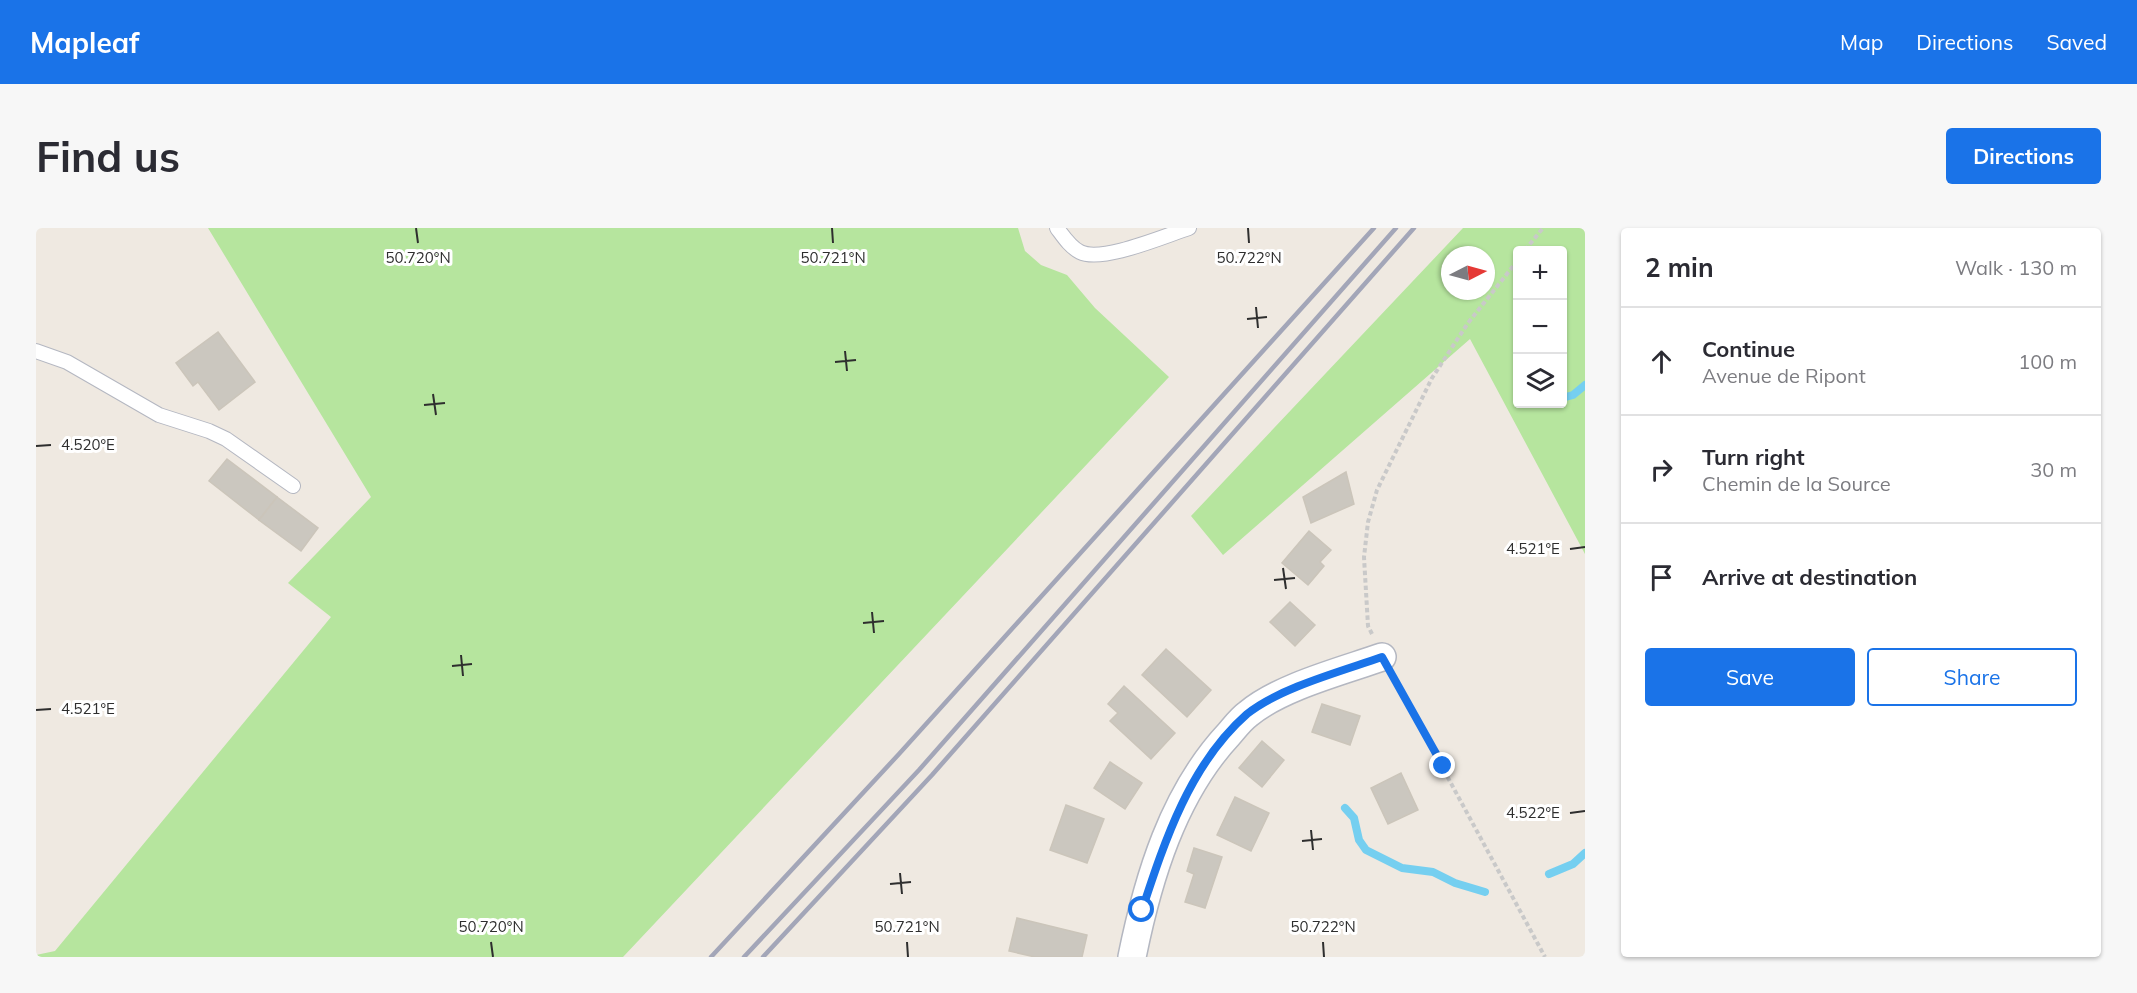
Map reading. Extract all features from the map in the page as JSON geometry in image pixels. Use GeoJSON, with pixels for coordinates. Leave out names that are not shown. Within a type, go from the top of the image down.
{"type":"FeatureCollection","features":[{"type":"Feature","properties":{"kind":"street"},"geometry":{"type":"LineString","coordinates":[[1132,957],[1142,910],[1164,844],[1182,803],[1214,750],[1248,714],[1287,691],[1382,657]]}},
{"type":"Feature","properties":{"kind":"lane"},"geometry":{"type":"LineString","coordinates":[[1057,228],[1079,252],[1096,256],[1117,252],[1189,228]]}},
{"type":"Feature","properties":{"kind":"lane"},"geometry":{"type":"LineString","coordinates":[[36,351],[68,362],[159,415],[226,439],[293,486]]}},
{"type":"Feature","properties":{"kind":"path"},"geometry":{"type":"LineString","coordinates":[[1528,246],[1543,228]]}},
{"type":"Feature","properties":{"kind":"path"},"geometry":{"type":"LineString","coordinates":[[1513,266],[1468,323],[1432,378],[1377,490],[1368,522],[1364,557],[1368,626],[1382,657],[1545,957]]}},
{"type":"Feature","properties":{"kind":"green space"},"geometry":{"type":"Polygon","coordinates":[[[208,228],[1018,228],[1025,251],[1041,265],[1067,275],[1095,308],[1169,377],[623,957],[36,957],[36,955],[55,951],[331,617],[288,583],[371,497],[208,228]]]}},
{"type":"Feature","properties":{"kind":"green space"},"geometry":{"type":"Polygon","coordinates":[[[1463,228],[1585,228],[1585,554],[1470,339],[1223,555],[1191,516],[1441,251],[1441,300],[1495,300],[1495,246],[1446,246],[1463,228]]]}},
{"type":"Feature","properties":{"kind":"building"},"geometry":{"type":"Polygon","coordinates":[[[218,332],[255,382],[219,410],[198,382],[193,386],[176,363],[218,332]]]}},
{"type":"Feature","properties":{"kind":"building"},"geometry":{"type":"Polygon","coordinates":[[[227,459],[277,497],[259,520],[209,481],[227,459]]]}},
{"type":"Feature","properties":{"kind":"building"},"geometry":{"type":"Polygon","coordinates":[[[1346,472],[1354,504],[1311,523],[1303,497],[1346,472]]]}},
{"type":"Feature","properties":{"kind":"building"},"geometry":{"type":"Polygon","coordinates":[[[277,497],[318,528],[301,551],[259,520],[277,497]]]}},
{"type":"Feature","properties":{"kind":"building"},"geometry":{"type":"Polygon","coordinates":[[[1309,531],[1331,550],[1320,562],[1324,566],[1308,585],[1282,563],[1309,531]]]}},
{"type":"Feature","properties":{"kind":"building"},"geometry":{"type":"Polygon","coordinates":[[[1290,602],[1315,625],[1295,646],[1270,622],[1290,602]]]}},
{"type":"Feature","properties":{"kind":"building"},"geometry":{"type":"Polygon","coordinates":[[[1166,649],[1211,690],[1187,717],[1142,675],[1166,649]]]}},
{"type":"Feature","properties":{"kind":"building"},"geometry":{"type":"Polygon","coordinates":[[[1124,686],[1175,733],[1151,759],[1110,721],[1118,713],[1108,704],[1124,686]]]}},
{"type":"Feature","properties":{"kind":"building"},"geometry":{"type":"Polygon","coordinates":[[[1322,704],[1360,716],[1350,745],[1312,732],[1322,704]]]}},
{"type":"Feature","properties":{"kind":"building"},"geometry":{"type":"Polygon","coordinates":[[[1262,741],[1284,760],[1262,787],[1239,768],[1262,741]]]}},
{"type":"Feature","properties":{"kind":"building"},"geometry":{"type":"Polygon","coordinates":[[[1110,762],[1142,783],[1125,809],[1094,788],[1110,762]]]}},
{"type":"Feature","properties":{"kind":"building"},"geometry":{"type":"Polygon","coordinates":[[[1401,773],[1418,810],[1388,824],[1371,788],[1401,773]]]}},
{"type":"Feature","properties":{"kind":"building"},"geometry":{"type":"Polygon","coordinates":[[[1235,797],[1269,813],[1251,851],[1217,835],[1235,797]]]}},
{"type":"Feature","properties":{"kind":"building"},"geometry":{"type":"Polygon","coordinates":[[[1066,805],[1104,819],[1087,863],[1050,850],[1066,805]]]}},
{"type":"Feature","properties":{"kind":"building"},"geometry":{"type":"Polygon","coordinates":[[[1194,848],[1222,857],[1205,908],[1185,902],[1194,874],[1187,871],[1194,848]]]}},
{"type":"Feature","properties":{"kind":"building"},"geometry":{"type":"Polygon","coordinates":[[[1017,918],[1087,935],[1082,957],[1035,957],[1009,951],[1017,918]]]}},
{"type":"Feature","properties":{"kind":"waterway"},"geometry":{"type":"LineString","coordinates":[[1567,397],[1573,395],[1585,385]]}},
{"type":"Feature","properties":{"kind":"waterway"},"geometry":{"type":"LineString","coordinates":[[1345,808],[1354,818],[1359,840],[1366,850],[1402,868],[1433,872],[1455,883],[1485,892]]}},
{"type":"Feature","properties":{"kind":"waterway"},"geometry":{"type":"LineString","coordinates":[[1549,874],[1573,864],[1585,853]]}},
{"type":"Feature","properties":{"kind":"railway"},"geometry":{"type":"LineString","coordinates":[[711,957],[899,754],[1374,228]]}},
{"type":"Feature","properties":{"kind":"railway"},"geometry":{"type":"LineString","coordinates":[[744,957],[919,770],[1396,228]]}},
{"type":"Feature","properties":{"kind":"railway"},"geometry":{"type":"LineString","coordinates":[[763,957],[932,775],[1414,228]]}},
{"type":"Feature","properties":{"kind":"route"},"geometry":{"type":"LineString","coordinates":[[1142,910],[1164,844],[1182,803],[1214,750],[1248,714],[1287,691],[1382,657],[1443,766]]}}]}
